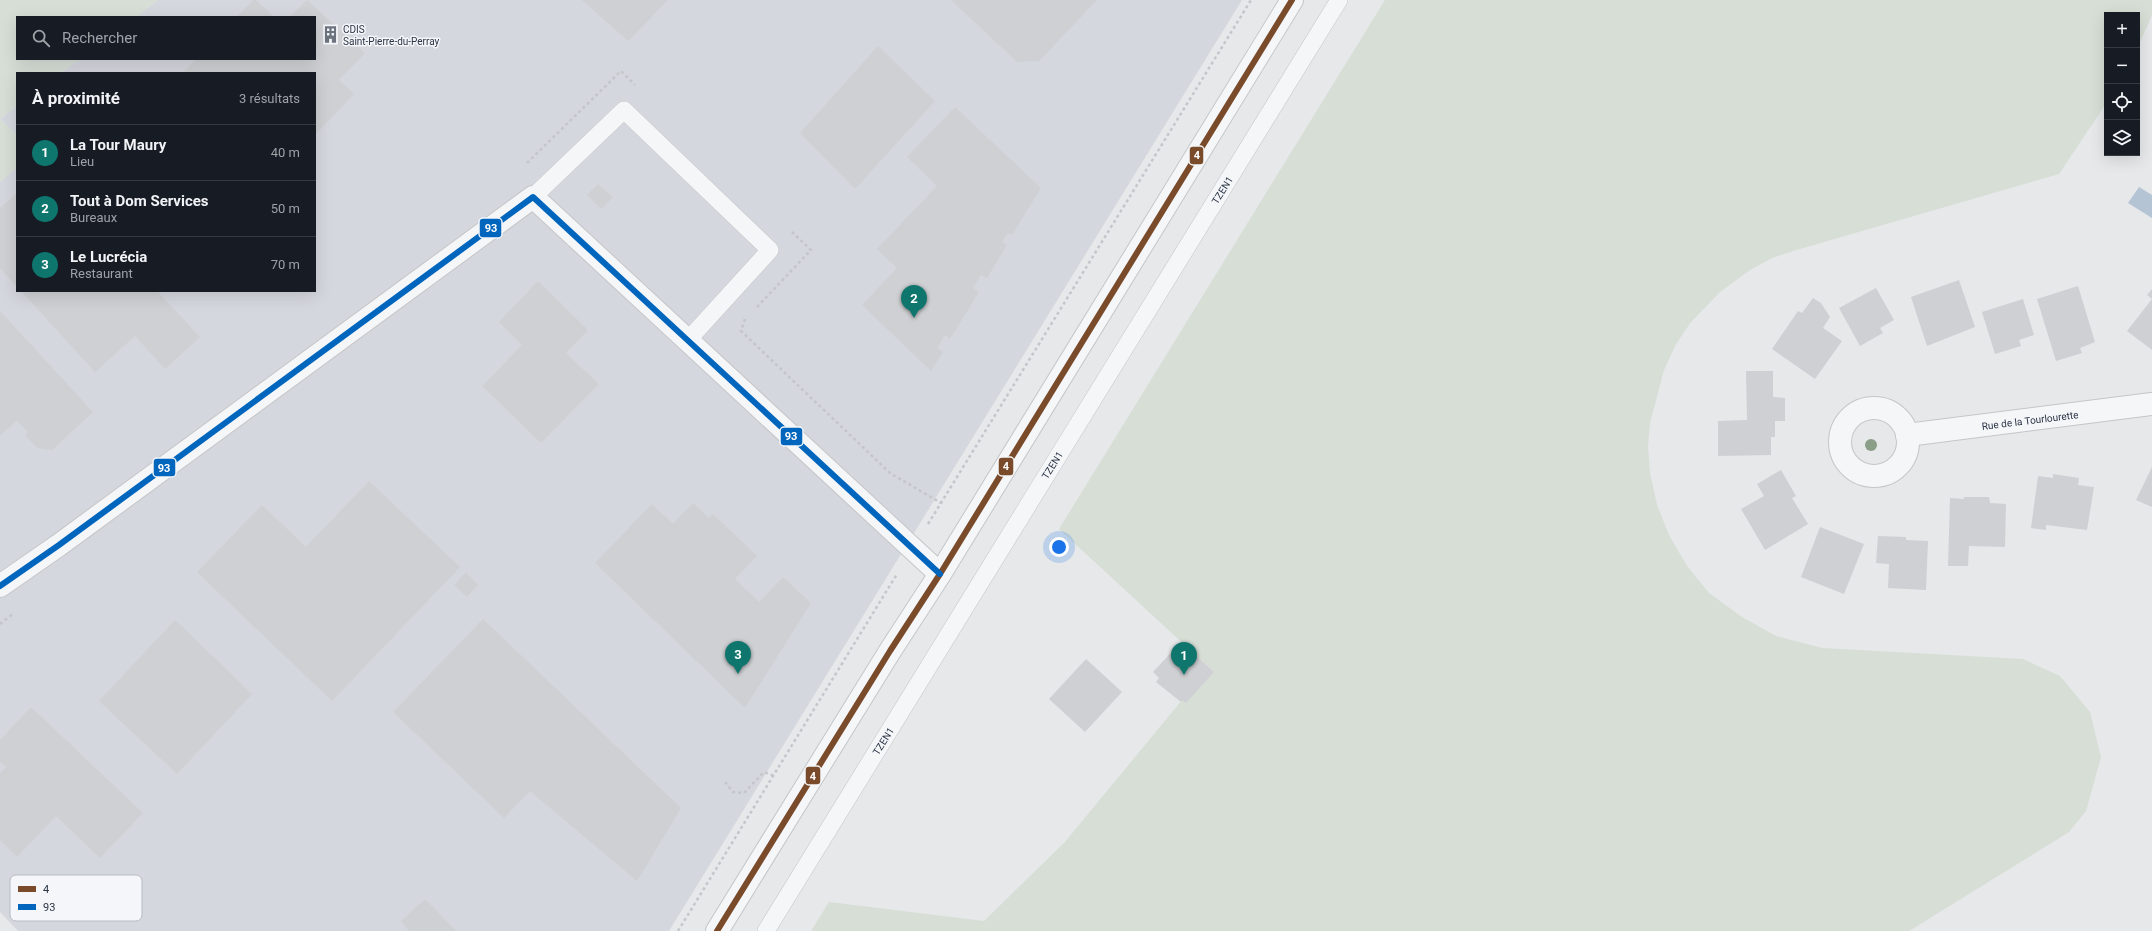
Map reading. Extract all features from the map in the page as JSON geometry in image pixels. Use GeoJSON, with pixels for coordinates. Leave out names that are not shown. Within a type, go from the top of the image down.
{"type":"FeatureCollection","features":[{"type":"Feature","properties":{"kind":"street"},"geometry":{"type":"LineString","coordinates":[[717,931],[890,651],[940,574],[1292,0]]}},
{"type":"Feature","properties":{"kind":"street"},"geometry":{"type":"LineString","coordinates":[[0,586],[59,545],[533,197],[914,547],[940,574]]}},
{"type":"Feature","properties":{"kind":"street","name":"Rue de la Tourlourette"},"geometry":{"type":"LineString","coordinates":[[1907,435],[2152,404]]}},
{"type":"Feature","properties":{"kind":"lane","name":"TZEN1"},"geometry":{"type":"LineString","coordinates":[[766,931],[1339,0]]}},
{"type":"Feature","properties":{"kind":"lane"},"geometry":{"type":"LineString","coordinates":[[533,197],[624,110],[770,250],[688,340]]}},
{"type":"Feature","properties":{"kind":"path"},"geometry":{"type":"LineString","coordinates":[[678,931],[1251,0]]}},
{"type":"Feature","properties":{"kind":"path"},"geometry":{"type":"LineString","coordinates":[[0,624],[18,610]]}},
{"type":"Feature","properties":{"kind":"path"},"geometry":{"type":"LineString","coordinates":[[725,782],[733,792],[744,793],[764,772],[774,776]]}},
{"type":"Feature","properties":{"kind":"shaded area"},"geometry":{"type":"Polygon","coordinates":[[[0,0],[158,0],[137,16],[16,16],[16,60],[79,60],[62,72],[16,72],[16,107],[0,119],[0,0]]]}},
{"type":"Feature","properties":{"kind":"shaded area"},"geometry":{"type":"Polygon","coordinates":[[[158,0],[1242,0],[669,931],[18,931],[0,912],[0,182],[16,168],[16,292],[316,292],[316,72],[62,72],[79,60],[316,60],[316,16],[137,16],[158,0]]]}},
{"type":"Feature","properties":{"kind":"shaded area"},"geometry":{"type":"Polygon","coordinates":[[[1385,0],[2152,0],[2152,15],[2140,42],[2140,12],[2104,12],[2104,106],[2059,174],[1793,251],[1772,258],[1750,270],[1720,292],[1691,322],[1676,344],[1664,370],[1650,423],[1648,446],[1650,473],[1657,505],[1669,535],[1687,566],[1709,593],[1742,617],[1776,636],[1822,648],[2023,659],[2060,676],[2090,712],[2101,757],[2086,811],[2069,832],[1909,931],[811,931],[829,902],[984,921],[1065,842],[1182,700],[1186,703],[1214,672],[1059,529],[1385,0]]]}},
{"type":"Feature","properties":{"kind":"shaded area"},"geometry":{"type":"Polygon","coordinates":[[[16,107],[16,134],[0,119],[16,107]]]}},
{"type":"Feature","properties":{"kind":"shaded area"},"geometry":{"type":"Polygon","coordinates":[[[0,119],[16,134],[16,168],[0,182],[0,119]]]}},
{"type":"Feature","properties":{"kind":"water"},"geometry":{"type":"Polygon","coordinates":[[[2139,187],[2152,195],[2152,218],[2128,203],[2139,187]]]}},
{"type":"Feature","properties":{"kind":"building"},"geometry":{"type":"Polygon","coordinates":[[[253,0],[256,0],[273,16],[238,16],[253,0]]]}},
{"type":"Feature","properties":{"kind":"building","name":"CDIS Saint-Pierre-du-Perray"},"geometry":{"type":"Polygon","coordinates":[[[307,0],[365,53],[339,80],[354,94],[316,134],[316,72],[184,72],[195,60],[316,60],[316,16],[291,16],[307,0]]]}},
{"type":"Feature","properties":{"kind":"building"},"geometry":{"type":"Polygon","coordinates":[[[582,0],[668,0],[628,41],[582,0]]]}},
{"type":"Feature","properties":{"kind":"building"},"geometry":{"type":"Polygon","coordinates":[[[951,0],[1097,0],[1039,61],[1017,62],[951,0]]]}},
{"type":"Feature","properties":{"kind":"building"},"geometry":{"type":"Polygon","coordinates":[[[878,46],[935,101],[855,189],[800,133],[878,46]]]}},
{"type":"Feature","properties":{"kind":"building"},"geometry":{"type":"Polygon","coordinates":[[[955,107],[1041,188],[1012,235],[1008,233],[1002,242],[1007,245],[987,278],[981,275],[973,288],[979,292],[950,339],[945,335],[937,348],[943,352],[931,371],[862,305],[897,268],[877,249],[937,186],[907,157],[955,107]]]}},
{"type":"Feature","properties":{"kind":"building"},"geometry":{"type":"Polygon","coordinates":[[[598,184],[613,197],[601,209],[587,195],[598,184]]]}},
{"type":"Feature","properties":{"kind":"building"},"geometry":{"type":"Polygon","coordinates":[[[16,194],[16,286],[0,268],[0,208],[16,194]]]}},
{"type":"Feature","properties":{"kind":"building"},"geometry":{"type":"Polygon","coordinates":[[[1959,280],[1975,327],[1927,346],[1911,297],[1959,280]]]}},
{"type":"Feature","properties":{"kind":"building"},"geometry":{"type":"Polygon","coordinates":[[[538,281],[588,330],[566,353],[599,384],[541,443],[482,386],[522,345],[499,322],[538,281]]]}},
{"type":"Feature","properties":{"kind":"building"},"geometry":{"type":"Polygon","coordinates":[[[2078,286],[2095,342],[2080,348],[2082,353],[2056,361],[2037,299],[2078,286]]]}},
{"type":"Feature","properties":{"kind":"building"},"geometry":{"type":"Polygon","coordinates":[[[1876,288],[1894,320],[1880,328],[1883,333],[1860,346],[1839,308],[1876,288]]]}},
{"type":"Feature","properties":{"kind":"building"},"geometry":{"type":"Polygon","coordinates":[[[2152,289],[2152,299],[2147,295],[2152,289]]]}},
{"type":"Feature","properties":{"kind":"building"},"geometry":{"type":"Polygon","coordinates":[[[22,292],[158,292],[200,337],[165,369],[135,336],[95,372],[22,292]]]}},
{"type":"Feature","properties":{"kind":"building"},"geometry":{"type":"Polygon","coordinates":[[[1813,298],[1821,303],[1830,317],[1823,328],[1842,341],[1815,379],[1772,349],[1798,311],[1802,313],[1813,298]]]}},
{"type":"Feature","properties":{"kind":"building"},"geometry":{"type":"Polygon","coordinates":[[[2023,299],[2034,335],[2019,340],[2021,346],[1995,354],[1982,312],[2023,299]]]}},
{"type":"Feature","properties":{"kind":"building"},"geometry":{"type":"Polygon","coordinates":[[[2152,299],[2152,350],[2127,331],[2152,299]]]}},
{"type":"Feature","properties":{"kind":"building"},"geometry":{"type":"Polygon","coordinates":[[[0,311],[93,412],[52,450],[37,448],[25,435],[28,432],[17,420],[0,436],[0,311]]]}},
{"type":"Feature","properties":{"kind":"building"},"geometry":{"type":"Polygon","coordinates":[[[1746,371],[1773,371],[1773,397],[1785,398],[1785,421],[1775,421],[1775,437],[1771,437],[1771,455],[1718,456],[1718,421],[1747,420],[1746,371]]]}},
{"type":"Feature","properties":{"kind":"building"},"geometry":{"type":"Polygon","coordinates":[[[2152,467],[2152,507],[2136,500],[2152,467]]]}},
{"type":"Feature","properties":{"kind":"building"},"geometry":{"type":"Polygon","coordinates":[[[1781,470],[1796,496],[1792,498],[1808,524],[1765,550],[1741,509],[1764,496],[1757,484],[1781,470]]]}},
{"type":"Feature","properties":{"kind":"building"},"geometry":{"type":"Polygon","coordinates":[[[2053,474],[2079,478],[2078,485],[2094,487],[2087,530],[2046,525],[2046,530],[2031,528],[2038,476],[2053,478],[2053,474]]]}},
{"type":"Feature","properties":{"kind":"building"},"geometry":{"type":"Polygon","coordinates":[[[369,481],[460,567],[332,701],[197,572],[262,505],[306,547],[369,481]]]}},
{"type":"Feature","properties":{"kind":"building"},"geometry":{"type":"Polygon","coordinates":[[[1964,497],[1989,497],[1990,503],[2006,504],[2005,547],[1969,546],[1968,566],[1948,566],[1950,498],[1964,499],[1964,497]]]}},
{"type":"Feature","properties":{"kind":"building"},"geometry":{"type":"Polygon","coordinates":[[[693,503],[709,518],[713,514],[757,556],[735,579],[759,602],[783,577],[811,603],[745,708],[595,563],[652,504],[673,524],[693,503]]]}},
{"type":"Feature","properties":{"kind":"building"},"geometry":{"type":"Polygon","coordinates":[[[1820,527],[1864,544],[1844,594],[1801,577],[1820,527]]]}},
{"type":"Feature","properties":{"kind":"building"},"geometry":{"type":"Polygon","coordinates":[[[1878,536],[1906,537],[1906,540],[1928,541],[1926,590],[1888,588],[1889,564],[1876,563],[1878,536]]]}},
{"type":"Feature","properties":{"kind":"building"},"geometry":{"type":"Polygon","coordinates":[[[466,572],[478,585],[467,597],[454,585],[466,572]]]}},
{"type":"Feature","properties":{"kind":"building"},"geometry":{"type":"Polygon","coordinates":[[[483,619],[681,808],[637,881],[530,791],[504,818],[393,712],[483,619]]]}},
{"type":"Feature","properties":{"kind":"building"},"geometry":{"type":"Polygon","coordinates":[[[175,620],[252,694],[177,774],[99,701],[175,620]]]}},
{"type":"Feature","properties":{"kind":"building"},"geometry":{"type":"Polygon","coordinates":[[[1181,642],[1214,672],[1186,703],[1182,700],[1181,702],[1156,682],[1159,678],[1153,672],[1181,642]]]}},
{"type":"Feature","properties":{"kind":"building"},"geometry":{"type":"Polygon","coordinates":[[[1086,659],[1122,692],[1085,732],[1049,699],[1086,659]]]}},
{"type":"Feature","properties":{"kind":"building"},"geometry":{"type":"Polygon","coordinates":[[[31,707],[143,813],[100,858],[56,816],[17,857],[0,840],[0,773],[6,767],[0,762],[0,740],[31,707]]]}},
{"type":"Feature","properties":{"kind":"building"},"geometry":{"type":"Polygon","coordinates":[[[425,899],[456,931],[409,931],[401,921],[425,899]]]}},
{"type":"Feature","properties":{"kind":"transit line","name":"4"},"geometry":{"type":"LineString","coordinates":[[717,931],[890,651],[940,574],[1292,0]]}},
{"type":"Feature","properties":{"kind":"transit line","name":"93"},"geometry":{"type":"LineString","coordinates":[[0,586],[59,545],[533,197],[940,574]]}},
{"type":"Feature","properties":{"kind":"place","name":"CDIS Saint-Pierre-du-Perray"},"geometry":{"type":"Point","coordinates":[330,35]}},
{"type":"Feature","properties":{"kind":"place","name":"Tout à Dom Services"},"geometry":{"type":"Point","coordinates":[914,318]}},
{"type":"Feature","properties":{"kind":"place","name":"Le Lucrécia"},"geometry":{"type":"Point","coordinates":[738,674]}},
{"type":"Feature","properties":{"kind":"place","name":"La Tour Maury"},"geometry":{"type":"Point","coordinates":[1184,675]}}]}
